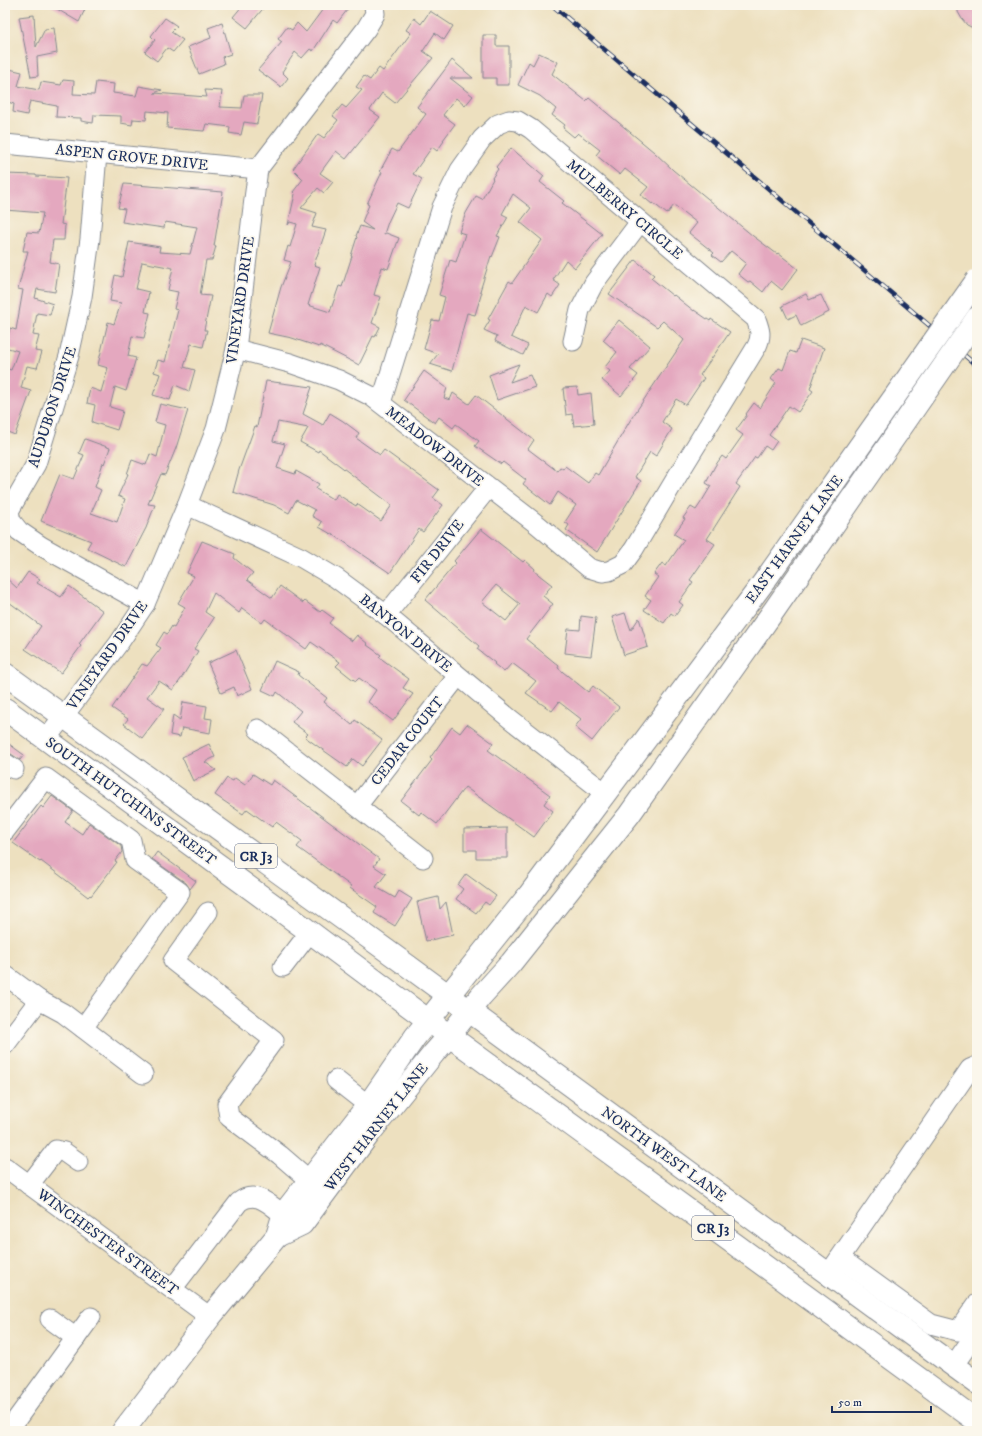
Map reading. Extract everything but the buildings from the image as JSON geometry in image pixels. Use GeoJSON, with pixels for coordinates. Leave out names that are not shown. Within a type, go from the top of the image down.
{"type":"FeatureCollection","features":[{"type":"Feature","properties":{"kind":"main road","name":"EAST HARNEY LANE"},"geometry":{"type":"LineString","coordinates":[[448,996],[529,895],[763,583],[977,280]]}},
{"type":"Feature","properties":{"kind":"main road","name":"EAST HARNEY LANE"},"geometry":{"type":"LineString","coordinates":[[469,1012],[481,996],[512,963],[628,815],[776,609],[977,318]]}},
{"type":"Feature","properties":{"kind":"main road","name":"SOUTH HUTCHINS STREET"},"geometry":{"type":"LineString","coordinates":[[5,674],[448,996]]}},
{"type":"Feature","properties":{"kind":"main road","name":"SOUTH HUTCHINS STREET"},"geometry":{"type":"LineString","coordinates":[[5,709],[310,932],[449,1036]]}},
{"type":"Feature","properties":{"kind":"main road","name":"NORTH WEST LANE"},"geometry":{"type":"LineString","coordinates":[[448,996],[834,1266],[953,1366],[977,1383]]}},
{"type":"Feature","properties":{"kind":"main road","name":"WEST HARNEY LANE"},"geometry":{"type":"LineString","coordinates":[[123,1431],[210,1317],[277,1236],[284,1215],[308,1180],[368,1104],[414,1038],[448,996]]}},
{"type":"Feature","properties":{"kind":"main road","name":"WEST HARNEY LANE"},"geometry":{"type":"LineString","coordinates":[[277,1236],[302,1224],[369,1134],[469,1012]]}},
{"type":"Feature","properties":{"kind":"main road","name":"NORTH WEST LANE"},"geometry":{"type":"LineString","coordinates":[[449,1036],[977,1421]]}},
{"type":"Feature","properties":{"kind":"street"},"geometry":{"type":"LineString","coordinates":[[258,169],[366,29],[373,13]]}},
{"type":"Feature","properties":{"kind":"street","name":"MULBERRY CIRCLE"},"geometry":{"type":"LineString","coordinates":[[381,403],[442,207],[460,170],[482,139],[498,124],[509,120],[518,121],[531,129],[756,319],[761,331],[761,338],[757,346],[634,549],[623,564],[614,568]]}},
{"type":"Feature","properties":{"kind":"street","name":"ASPEN GROVE DRIVE"},"geometry":{"type":"LineString","coordinates":[[5,144],[258,169]]}},
{"type":"Feature","properties":{"kind":"street","name":"AUDUBON DRIVE"},"geometry":{"type":"LineString","coordinates":[[97,154],[86,275],[69,356],[36,464],[9,511],[11,521],[19,531],[30,539],[145,604]]}},
{"type":"Feature","properties":{"kind":"street","name":"VINEYARD DRIVE"},"geometry":{"type":"LineString","coordinates":[[46,739],[119,643],[145,604],[187,505],[216,429],[236,349],[258,169]]}},
{"type":"Feature","properties":{"kind":"street"},"geometry":{"type":"LineString","coordinates":[[573,341],[580,310],[594,283],[640,222]]}},
{"type":"Feature","properties":{"kind":"street","name":"MEADOW DRIVE"},"geometry":{"type":"LineString","coordinates":[[236,349],[290,363],[339,380],[371,396],[488,488],[538,525],[589,568],[602,572],[609,571],[614,568]]}},
{"type":"Feature","properties":{"kind":"street","name":"FIR DRIVE"},"geometry":{"type":"LineString","coordinates":[[386,615],[488,488]]}},
{"type":"Feature","properties":{"kind":"street","name":"BANYON DRIVE"},"geometry":{"type":"LineString","coordinates":[[187,505],[302,558],[336,578],[386,615],[458,676],[605,793]]}},
{"type":"Feature","properties":{"kind":"street","name":"CEDAR COURT"},"geometry":{"type":"LineString","coordinates":[[357,806],[458,676]]}},
{"type":"Feature","properties":{"kind":"street"},"geometry":{"type":"LineString","coordinates":[[258,729],[423,858]]}},
{"type":"Feature","properties":{"kind":"street"},"geometry":{"type":"LineString","coordinates":[[5,831],[46,778],[131,840],[135,860],[180,892],[83,1028]]}},
{"type":"Feature","properties":{"kind":"street"},"geometry":{"type":"LineString","coordinates":[[208,912],[172,961],[274,1040],[227,1104],[229,1117],[280,1155],[308,1180]]}},
{"type":"Feature","properties":{"kind":"street"},"geometry":{"type":"LineString","coordinates":[[283,967],[310,932]]}},
{"type":"Feature","properties":{"kind":"street"},"geometry":{"type":"LineString","coordinates":[[5,975],[39,1000],[63,1013],[143,1074]]}},
{"type":"Feature","properties":{"kind":"street"},"geometry":{"type":"LineString","coordinates":[[5,1045],[39,1000]]}},
{"type":"Feature","properties":{"kind":"street"},"geometry":{"type":"LineString","coordinates":[[969,1334],[931,1324],[834,1266],[970,1069],[977,1066]]}},
{"type":"Feature","properties":{"kind":"street"},"geometry":{"type":"LineString","coordinates":[[336,1080],[368,1104]]}},
{"type":"Feature","properties":{"kind":"street"},"geometry":{"type":"LineString","coordinates":[[29,1185],[56,1150],[64,1152],[78,1162]]}},
{"type":"Feature","properties":{"kind":"street","name":"WINCHESTER STREET"},"geometry":{"type":"LineString","coordinates":[[5,1167],[210,1317]]}},
{"type":"Feature","properties":{"kind":"street"},"geometry":{"type":"LineString","coordinates":[[172,1289],[239,1202],[244,1198],[253,1196],[263,1200],[284,1215]]}},
{"type":"Feature","properties":{"kind":"street"},"geometry":{"type":"LineString","coordinates":[[953,1366],[969,1334],[977,1304]]}},
{"type":"Feature","properties":{"kind":"street"},"geometry":{"type":"LineString","coordinates":[[8,1431],[91,1318]]}},
{"type":"Feature","properties":{"kind":"street"},"geometry":{"type":"LineString","coordinates":[[50,1319],[76,1338]]}},
{"type":"Feature","properties":{"kind":"railway"},"geometry":{"type":"LineString","coordinates":[[552,5],[977,366]]}}]}
